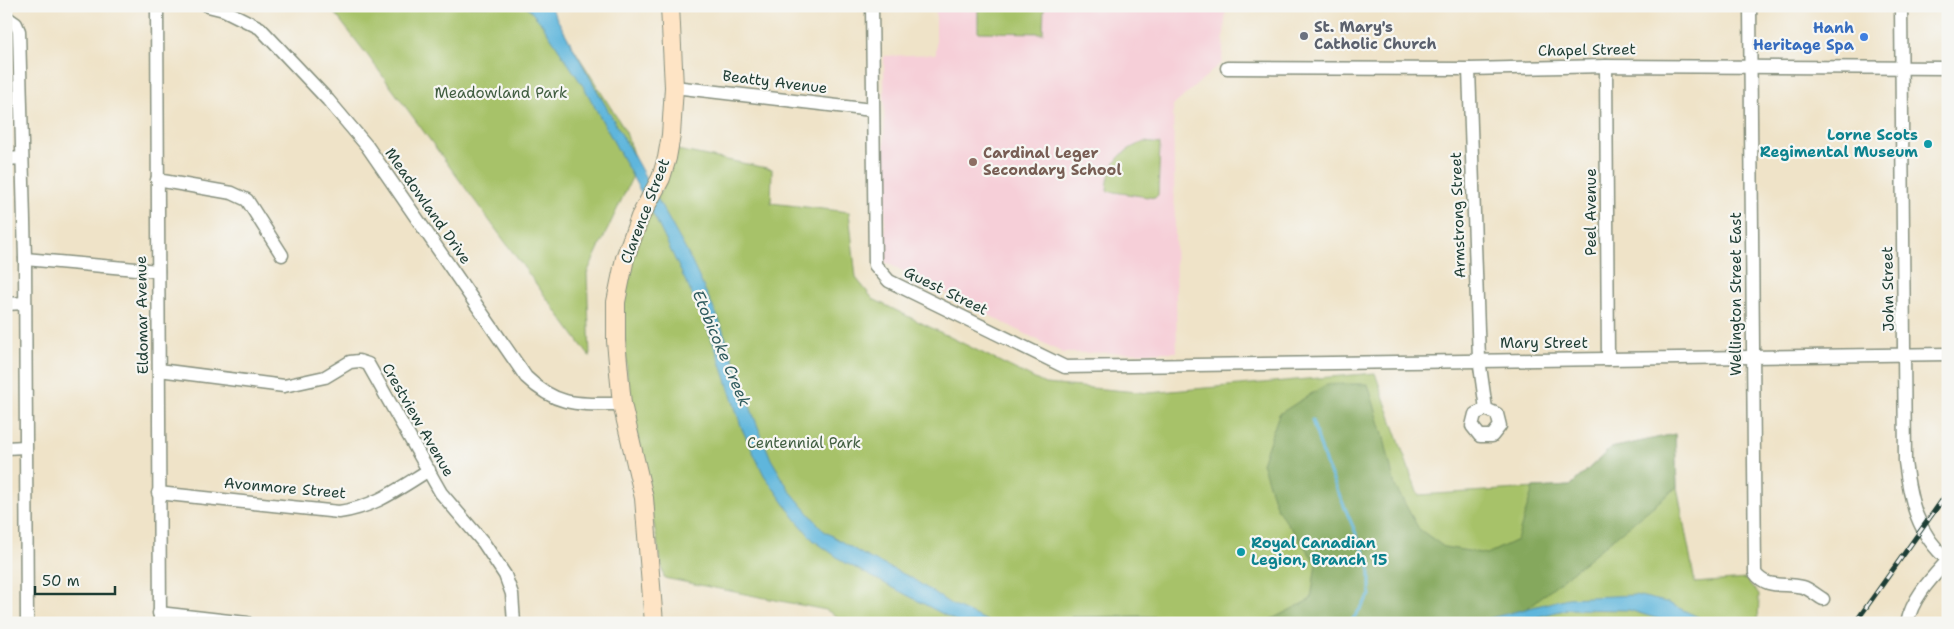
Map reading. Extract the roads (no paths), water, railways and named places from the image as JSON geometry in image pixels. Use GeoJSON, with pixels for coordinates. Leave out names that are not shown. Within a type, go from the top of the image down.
{"type":"FeatureCollection","features":[{"type":"Feature","properties":{"kind":"street","name":"Eldomar Avenue"},"geometry":{"type":"LineString","coordinates":[[157,6],[159,618]]}},
{"type":"Feature","properties":{"kind":"street","name":"Meadowland Drive"},"geometry":{"type":"LineString","coordinates":[[208,6],[224,10],[260,28],[328,100],[367,146],[526,377],[542,393],[575,404],[622,404]]}},
{"type":"Feature","properties":{"kind":"street","name":"Clarence Street"},"geometry":{"type":"LineString","coordinates":[[654,623],[644,498],[622,404],[616,342],[616,302],[625,258],[640,217],[661,178],[671,135],[674,87],[670,6]]}},
{"type":"Feature","properties":{"kind":"street","name":"Guest Street"},"geometry":{"type":"LineString","coordinates":[[872,6],[875,265],[884,276],[896,285],[1065,367],[1142,365]]}},
{"type":"Feature","properties":{"kind":"street","name":"Wellington Street East"},"geometry":{"type":"LineString","coordinates":[[1750,6],[1755,573],[1760,580],[1772,585],[1803,587],[1824,600]]}},
{"type":"Feature","properties":{"kind":"street","name":"John Street"},"geometry":{"type":"LineString","coordinates":[[1901,6],[1905,462],[1908,488],[1918,522],[1933,545],[1948,560],[1920,592],[1911,606],[1907,623]]}},
{"type":"Feature","properties":{"kind":"street"},"geometry":{"type":"LineString","coordinates":[[6,18],[16,24],[19,31],[25,259],[27,623]]}},
{"type":"Feature","properties":{"kind":"street","name":"Chapel Street"},"geometry":{"type":"LineString","coordinates":[[1227,68],[1469,69],[1606,66],[1751,66],[1948,68]]}},
{"type":"Feature","properties":{"kind":"street","name":"Peel Avenue"},"geometry":{"type":"LineString","coordinates":[[1606,66],[1608,358]]}},
{"type":"Feature","properties":{"kind":"street","name":"Armstrong Street"},"geometry":{"type":"LineString","coordinates":[[1469,69],[1479,360],[1486,409]]}},
{"type":"Feature","properties":{"kind":"street","name":"Beatty Avenue"},"geometry":{"type":"LineString","coordinates":[[674,87],[872,110]]}},
{"type":"Feature","properties":{"kind":"street"},"geometry":{"type":"LineString","coordinates":[[6,159],[22,158]]}},
{"type":"Feature","properties":{"kind":"street"},"geometry":{"type":"LineString","coordinates":[[157,180],[232,194],[247,200],[282,255]]}},
{"type":"Feature","properties":{"kind":"street"},"geometry":{"type":"LineString","coordinates":[[25,259],[158,271]]}},
{"type":"Feature","properties":{"kind":"street"},"geometry":{"type":"LineString","coordinates":[[6,304],[25,303]]}},
{"type":"Feature","properties":{"kind":"street","name":"Mary Street"},"geometry":{"type":"LineString","coordinates":[[1142,365],[1339,364],[1384,361],[1752,358],[1948,354]]}},
{"type":"Feature","properties":{"kind":"street","name":"Crestview Avenue"},"geometry":{"type":"LineString","coordinates":[[159,370],[284,386],[326,377],[350,362],[359,361],[368,364],[441,493],[484,542],[506,576],[512,594],[514,623]]}},
{"type":"Feature","properties":{"kind":"street"},"geometry":{"type":"LineString","coordinates":[[6,448],[25,447]]}},
{"type":"Feature","properties":{"kind":"street","name":"Avonmore Street"},"geometry":{"type":"LineString","coordinates":[[158,493],[339,512],[360,509],[377,502],[429,470]]}},
{"type":"Feature","properties":{"kind":"street"},"geometry":{"type":"LineString","coordinates":[[159,618],[247,623]]}},
{"type":"Feature","properties":{"kind":"water"},"geometry":{"type":"Polygon","coordinates":[[[526,6],[550,6],[687,252],[720,322],[771,459],[790,491],[824,531],[867,557],[910,577],[952,605],[992,623],[960,623],[844,562],[813,540],[794,517],[764,475],[742,429],[718,355],[701,313],[656,220],[585,89],[542,24],[526,6]]]}},
{"type":"Feature","properties":{"kind":"water"},"geometry":{"type":"Polygon","coordinates":[[[1635,595],[1666,602],[1711,623],[1672,623],[1629,610],[1568,609],[1514,623],[1471,623],[1568,598],[1635,595]]]}},
{"type":"Feature","properties":{"kind":"waterway","name":"Etobicoke Creek"},"geometry":{"type":"LineString","coordinates":[[1312,420],[1326,464],[1370,566],[1370,595],[1350,623]]}},
{"type":"Feature","properties":{"kind":"railway"},"geometry":{"type":"LineString","coordinates":[[1855,623],[1948,492]]}},
{"type":"Feature","properties":{"kind":"place","name":"St. Mary's Catholic Church"},"geometry":{"type":"Point","coordinates":[1304,36]}},
{"type":"Feature","properties":{"kind":"place","name":"Hanh Heritage Spa"},"geometry":{"type":"Point","coordinates":[1864,37]}},
{"type":"Feature","properties":{"kind":"place","name":"Lorne Scots Regimental Museum"},"geometry":{"type":"Point","coordinates":[1928,144]}},
{"type":"Feature","properties":{"kind":"place","name":"Cardinal Leger Secondary School"},"geometry":{"type":"Point","coordinates":[973,162]}},
{"type":"Feature","properties":{"kind":"place","name":"Royal Canadian Legion, Branch 15"},"geometry":{"type":"Point","coordinates":[1241,552]}},
{"type":"Feature","properties":{"kind":"park label","name":"Meadowland Park"},"geometry":{"type":"Point","coordinates":[501,93]}},
{"type":"Feature","properties":{"kind":"park label","name":"Centennial Park"},"geometry":{"type":"Point","coordinates":[804,443]}}]}
